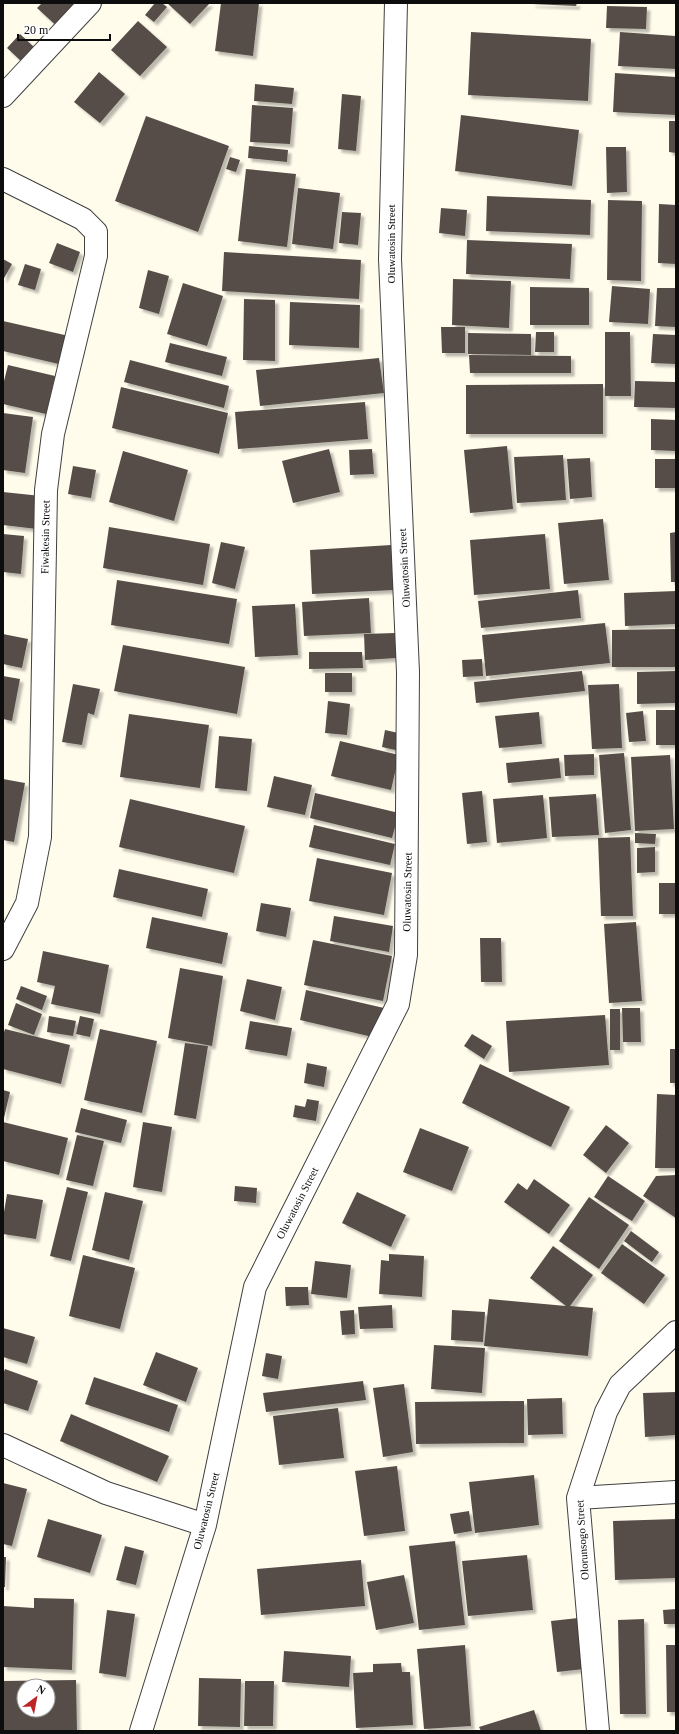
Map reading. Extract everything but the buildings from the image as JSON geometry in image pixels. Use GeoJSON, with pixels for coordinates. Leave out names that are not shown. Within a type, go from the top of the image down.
{"type":"FeatureCollection","features":[{"type":"Feature","properties":{"kind":"street"},"geometry":{"type":"LineString","coordinates":[[3,96],[90,3]]}},
{"type":"Feature","properties":{"kind":"street","name":"Oluwatosin Street"},"geometry":{"type":"LineString","coordinates":[[141,1731],[205,1525],[255,1287],[398,1004],[406,955],[408,672],[390,259],[396,3]]}},
{"type":"Feature","properties":{"kind":"street","name":"Fiwakesin Street"},"geometry":{"type":"LineString","coordinates":[[3,179],[83,219],[96,232],[96,256],[53,434],[46,490],[40,837],[27,904],[3,949]]}},
{"type":"Feature","properties":{"kind":"street","name":"Olorunsogo Street"},"geometry":{"type":"LineString","coordinates":[[598,1731],[578,1498],[606,1412],[620,1385],[676,1332]]}},
{"type":"Feature","properties":{"kind":"street"},"geometry":{"type":"LineString","coordinates":[[3,1445],[106,1493],[205,1525]]}},
{"type":"Feature","properties":{"kind":"street"},"geometry":{"type":"LineString","coordinates":[[578,1498],[676,1492]]}}]}
